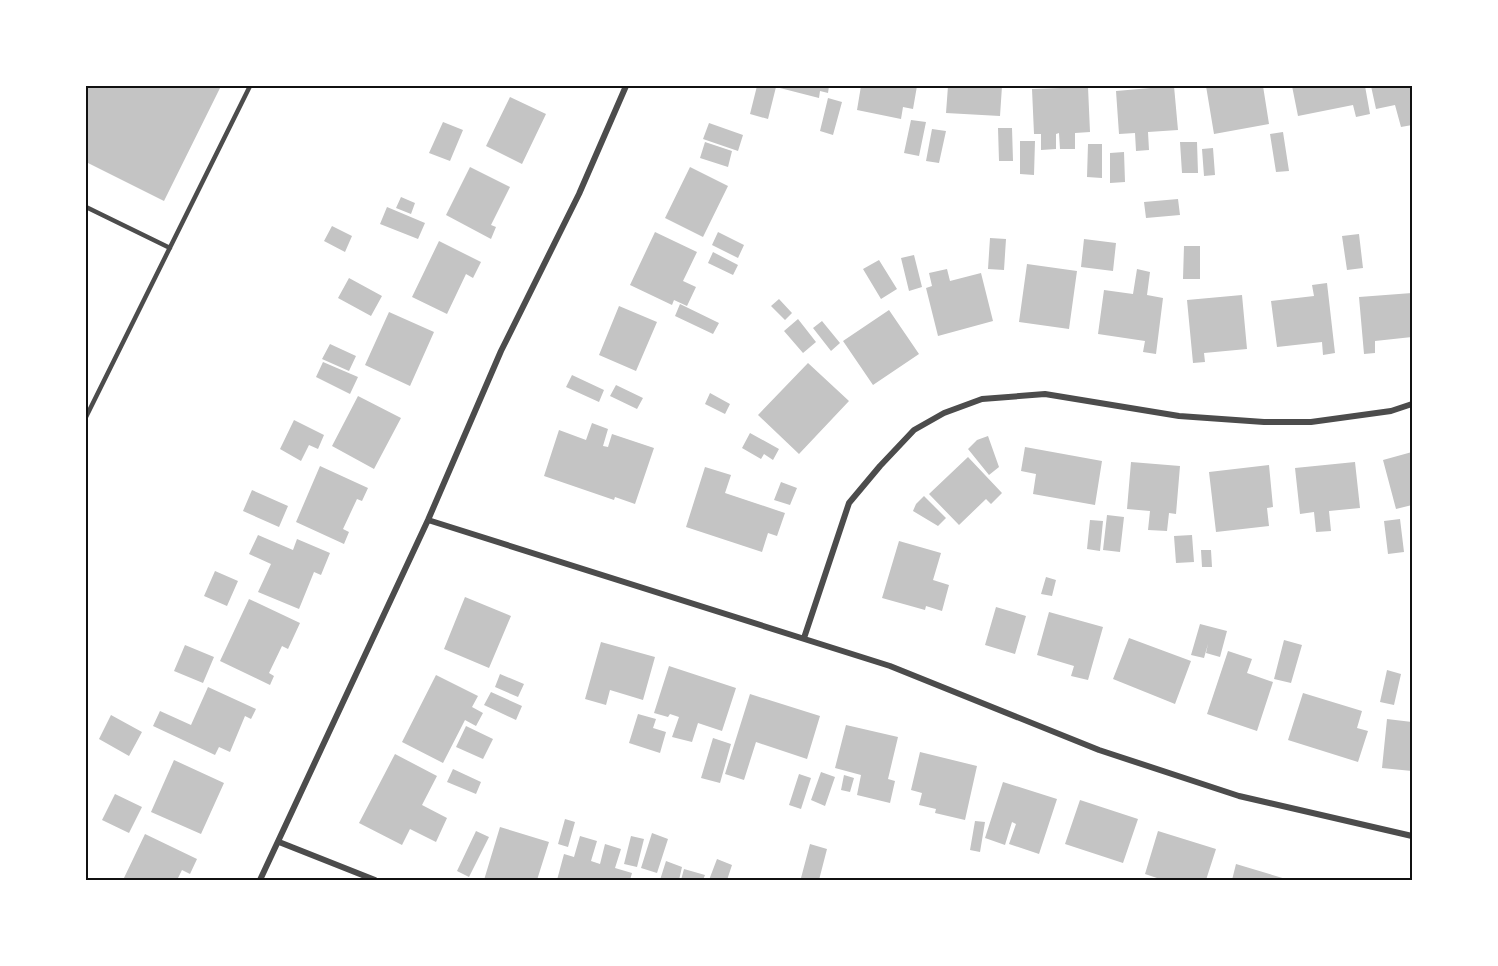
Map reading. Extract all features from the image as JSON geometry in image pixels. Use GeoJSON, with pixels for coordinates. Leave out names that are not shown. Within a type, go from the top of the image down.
{"type":"FeatureCollection","features":[{"type":"Feature","properties":{"kind":"street"},"geometry":{"type":"LineString","coordinates":[[260,880],[428,520],[501,351],[579,194],[626,86]]}},
{"type":"Feature","properties":{"kind":"street"},"geometry":{"type":"LineString","coordinates":[[804,638],[849,503],[914,430],[944,413],[982,399],[1045,394],[1179,416],[1264,422],[1311,422],[1391,411],[1413,404]]}},
{"type":"Feature","properties":{"kind":"street"},"geometry":{"type":"LineString","coordinates":[[428,520],[890,666],[1099,750],[1239,796],[1413,836]]}},
{"type":"Feature","properties":{"kind":"street"},"geometry":{"type":"LineString","coordinates":[[279,842],[375,880]]}},
{"type":"Feature","properties":{"kind":"lane"},"geometry":{"type":"LineString","coordinates":[[86,417],[250,86]]}},
{"type":"Feature","properties":{"kind":"lane"},"geometry":{"type":"LineString","coordinates":[[86,207],[170,248]]}},
{"type":"Feature","properties":{"kind":"building"},"geometry":{"type":"Polygon","coordinates":[[[86,86],[221,86],[164,201],[86,162],[86,86]]]}},
{"type":"Feature","properties":{"kind":"building"},"geometry":{"type":"Polygon","coordinates":[[[757,86],[829,86],[828,93],[820,91],[819,98],[776,87],[768,119],[750,114],[757,86]]]}},
{"type":"Feature","properties":{"kind":"building"},"geometry":{"type":"Polygon","coordinates":[[[861,86],[917,86],[913,109],[903,107],[901,119],[857,110],[861,86]]]}},
{"type":"Feature","properties":{"kind":"building"},"geometry":{"type":"Polygon","coordinates":[[[948,86],[1002,86],[1000,116],[946,113],[948,86]]]}},
{"type":"Feature","properties":{"kind":"building"},"geometry":{"type":"Polygon","coordinates":[[[1174,86],[1178,130],[1148,132],[1149,150],[1136,151],[1135,133],[1119,134],[1116,91],[1174,86]]]}},
{"type":"Feature","properties":{"kind":"building"},"geometry":{"type":"Polygon","coordinates":[[[1206,86],[1263,86],[1269,124],[1214,134],[1206,86]]]}},
{"type":"Feature","properties":{"kind":"building"},"geometry":{"type":"Polygon","coordinates":[[[1292,86],[1365,86],[1370,114],[1356,117],[1353,105],[1298,116],[1292,86]]]}},
{"type":"Feature","properties":{"kind":"building"},"geometry":{"type":"Polygon","coordinates":[[[1371,86],[1412,86],[1412,125],[1401,127],[1395,105],[1376,109],[1371,86]]]}},
{"type":"Feature","properties":{"kind":"building"},"geometry":{"type":"Polygon","coordinates":[[[1088,87],[1090,132],[1075,133],[1075,149],[1060,149],[1059,133],[1056,134],[1056,149],[1041,150],[1041,134],[1034,134],[1032,89],[1088,87]]]}},
{"type":"Feature","properties":{"kind":"building"},"geometry":{"type":"Polygon","coordinates":[[[510,97],[546,114],[522,164],[486,146],[510,97]]]}},
{"type":"Feature","properties":{"kind":"building"},"geometry":{"type":"Polygon","coordinates":[[[828,98],[842,102],[833,135],[820,131],[828,98]]]}},
{"type":"Feature","properties":{"kind":"building"},"geometry":{"type":"Polygon","coordinates":[[[911,120],[926,122],[919,156],[904,153],[911,120]]]}},
{"type":"Feature","properties":{"kind":"building"},"geometry":{"type":"Polygon","coordinates":[[[443,122],[463,130],[450,161],[429,153],[443,122]]]}},
{"type":"Feature","properties":{"kind":"building"},"geometry":{"type":"Polygon","coordinates":[[[709,123],[743,135],[738,151],[703,139],[709,123]]]}},
{"type":"Feature","properties":{"kind":"building"},"geometry":{"type":"Polygon","coordinates":[[[998,128],[1012,128],[1013,161],[999,161],[998,128]]]}},
{"type":"Feature","properties":{"kind":"building"},"geometry":{"type":"Polygon","coordinates":[[[932,129],[946,131],[939,163],[926,161],[932,129]]]}},
{"type":"Feature","properties":{"kind":"building"},"geometry":{"type":"Polygon","coordinates":[[[1283,132],[1289,171],[1276,172],[1270,134],[1283,132]]]}},
{"type":"Feature","properties":{"kind":"building"},"geometry":{"type":"Polygon","coordinates":[[[1020,141],[1035,141],[1034,175],[1020,174],[1020,141]]]}},
{"type":"Feature","properties":{"kind":"building"},"geometry":{"type":"Polygon","coordinates":[[[705,142],[732,151],[728,167],[700,158],[705,142]]]}},
{"type":"Feature","properties":{"kind":"building"},"geometry":{"type":"Polygon","coordinates":[[[1180,142],[1197,142],[1198,173],[1182,173],[1180,142]]]}},
{"type":"Feature","properties":{"kind":"building"},"geometry":{"type":"Polygon","coordinates":[[[1088,144],[1102,144],[1102,178],[1087,177],[1088,144]]]}},
{"type":"Feature","properties":{"kind":"building"},"geometry":{"type":"Polygon","coordinates":[[[1213,148],[1215,175],[1204,176],[1202,149],[1213,148]]]}},
{"type":"Feature","properties":{"kind":"building"},"geometry":{"type":"Polygon","coordinates":[[[1124,152],[1125,182],[1110,183],[1110,153],[1124,152]]]}},
{"type":"Feature","properties":{"kind":"building"},"geometry":{"type":"Polygon","coordinates":[[[470,167],[510,187],[491,225],[496,227],[491,239],[446,215],[470,167]]]}},
{"type":"Feature","properties":{"kind":"building"},"geometry":{"type":"Polygon","coordinates":[[[690,167],[728,186],[703,237],[665,218],[690,167]]]}},
{"type":"Feature","properties":{"kind":"building"},"geometry":{"type":"Polygon","coordinates":[[[401,197],[415,203],[411,214],[396,208],[401,197]]]}},
{"type":"Feature","properties":{"kind":"building"},"geometry":{"type":"Polygon","coordinates":[[[1178,199],[1180,215],[1146,218],[1144,202],[1178,199]]]}},
{"type":"Feature","properties":{"kind":"building"},"geometry":{"type":"Polygon","coordinates":[[[387,207],[425,223],[418,239],[380,224],[387,207]]]}},
{"type":"Feature","properties":{"kind":"building"},"geometry":{"type":"Polygon","coordinates":[[[332,226],[352,236],[345,252],[324,241],[332,226]]]}},
{"type":"Feature","properties":{"kind":"building"},"geometry":{"type":"Polygon","coordinates":[[[655,232],[697,252],[683,281],[696,287],[687,306],[674,300],[672,305],[630,285],[655,232]]]}},
{"type":"Feature","properties":{"kind":"building"},"geometry":{"type":"Polygon","coordinates":[[[718,232],[744,245],[738,258],[712,245],[718,232]]]}},
{"type":"Feature","properties":{"kind":"building"},"geometry":{"type":"Polygon","coordinates":[[[1359,234],[1363,268],[1347,270],[1342,236],[1359,234]]]}},
{"type":"Feature","properties":{"kind":"building"},"geometry":{"type":"Polygon","coordinates":[[[990,238],[1006,239],[1004,270],[988,269],[990,238]]]}},
{"type":"Feature","properties":{"kind":"building"},"geometry":{"type":"Polygon","coordinates":[[[1084,239],[1116,243],[1113,271],[1081,267],[1084,239]]]}},
{"type":"Feature","properties":{"kind":"building"},"geometry":{"type":"Polygon","coordinates":[[[439,241],[481,262],[473,278],[466,274],[447,314],[412,297],[439,241]]]}},
{"type":"Feature","properties":{"kind":"building"},"geometry":{"type":"Polygon","coordinates":[[[1184,246],[1200,246],[1200,279],[1183,279],[1184,246]]]}},
{"type":"Feature","properties":{"kind":"building"},"geometry":{"type":"Polygon","coordinates":[[[713,252],[738,265],[733,275],[708,263],[713,252]]]}},
{"type":"Feature","properties":{"kind":"building"},"geometry":{"type":"Polygon","coordinates":[[[914,255],[922,287],[909,291],[901,258],[914,255]]]}},
{"type":"Feature","properties":{"kind":"building"},"geometry":{"type":"Polygon","coordinates":[[[879,260],[897,289],[881,299],[863,269],[879,260]]]}},
{"type":"Feature","properties":{"kind":"building"},"geometry":{"type":"Polygon","coordinates":[[[1027,264],[1077,271],[1069,329],[1019,322],[1027,264]]]}},
{"type":"Feature","properties":{"kind":"building"},"geometry":{"type":"Polygon","coordinates":[[[947,269],[950,281],[981,273],[993,321],[938,336],[926,288],[932,286],[929,273],[947,269]]]}},
{"type":"Feature","properties":{"kind":"building"},"geometry":{"type":"Polygon","coordinates":[[[1137,269],[1150,272],[1147,295],[1163,298],[1156,354],[1143,352],[1145,341],[1098,334],[1104,290],[1133,294],[1137,269]]]}},
{"type":"Feature","properties":{"kind":"building"},"geometry":{"type":"Polygon","coordinates":[[[349,278],[382,296],[371,316],[338,298],[349,278]]]}},
{"type":"Feature","properties":{"kind":"building"},"geometry":{"type":"Polygon","coordinates":[[[1327,283],[1335,353],[1323,355],[1322,342],[1277,347],[1271,301],[1314,296],[1312,285],[1327,283]]]}},
{"type":"Feature","properties":{"kind":"building"},"geometry":{"type":"Polygon","coordinates":[[[1412,293],[1412,337],[1375,341],[1375,353],[1364,354],[1359,297],[1412,293]]]}},
{"type":"Feature","properties":{"kind":"building"},"geometry":{"type":"Polygon","coordinates":[[[1242,295],[1247,349],[1204,353],[1205,362],[1193,363],[1187,300],[1242,295]]]}},
{"type":"Feature","properties":{"kind":"building"},"geometry":{"type":"Polygon","coordinates":[[[779,299],[792,313],[785,320],[771,306],[779,299]]]}},
{"type":"Feature","properties":{"kind":"building"},"geometry":{"type":"Polygon","coordinates":[[[680,304],[719,323],[713,334],[675,316],[680,304]]]}},
{"type":"Feature","properties":{"kind":"building"},"geometry":{"type":"Polygon","coordinates":[[[619,306],[657,322],[636,371],[599,355],[619,306]]]}},
{"type":"Feature","properties":{"kind":"building"},"geometry":{"type":"Polygon","coordinates":[[[889,310],[919,354],[873,385],[843,341],[889,310]]]}},
{"type":"Feature","properties":{"kind":"building"},"geometry":{"type":"Polygon","coordinates":[[[389,312],[434,332],[410,386],[365,365],[389,312]]]}},
{"type":"Feature","properties":{"kind":"building"},"geometry":{"type":"Polygon","coordinates":[[[798,319],[816,342],[803,353],[784,331],[798,319]]]}},
{"type":"Feature","properties":{"kind":"building"},"geometry":{"type":"Polygon","coordinates":[[[822,321],[840,343],[831,351],[813,328],[822,321]]]}},
{"type":"Feature","properties":{"kind":"building"},"geometry":{"type":"Polygon","coordinates":[[[330,344],[356,356],[349,371],[322,359],[330,344]]]}},
{"type":"Feature","properties":{"kind":"building"},"geometry":{"type":"Polygon","coordinates":[[[323,362],[358,377],[350,394],[316,377],[323,362]]]}},
{"type":"Feature","properties":{"kind":"building"},"geometry":{"type":"Polygon","coordinates":[[[808,363],[849,401],[799,454],[758,415],[808,363]]]}},
{"type":"Feature","properties":{"kind":"building"},"geometry":{"type":"Polygon","coordinates":[[[572,375],[604,390],[599,402],[566,387],[572,375]]]}},
{"type":"Feature","properties":{"kind":"building"},"geometry":{"type":"Polygon","coordinates":[[[616,385],[643,398],[637,409],[610,396],[616,385]]]}},
{"type":"Feature","properties":{"kind":"building"},"geometry":{"type":"Polygon","coordinates":[[[710,393],[730,404],[725,414],[705,404],[710,393]]]}},
{"type":"Feature","properties":{"kind":"building"},"geometry":{"type":"Polygon","coordinates":[[[358,396],[401,418],[374,469],[332,446],[358,396]]]}},
{"type":"Feature","properties":{"kind":"building"},"geometry":{"type":"Polygon","coordinates":[[[294,420],[324,435],[318,449],[309,445],[301,461],[280,449],[294,420]]]}},
{"type":"Feature","properties":{"kind":"building"},"geometry":{"type":"Polygon","coordinates":[[[592,423],[608,429],[603,446],[608,447],[612,434],[654,448],[635,504],[615,497],[614,500],[544,476],[559,430],[586,440],[592,423]]]}},
{"type":"Feature","properties":{"kind":"building"},"geometry":{"type":"Polygon","coordinates":[[[750,433],[779,449],[773,460],[764,454],[761,459],[742,448],[750,433]]]}},
{"type":"Feature","properties":{"kind":"building"},"geometry":{"type":"Polygon","coordinates":[[[988,436],[999,467],[989,475],[968,449],[977,440],[988,436]]]}},
{"type":"Feature","properties":{"kind":"building"},"geometry":{"type":"Polygon","coordinates":[[[1025,447],[1102,461],[1095,505],[1033,494],[1036,474],[1021,471],[1025,447]]]}},
{"type":"Feature","properties":{"kind":"building"},"geometry":{"type":"Polygon","coordinates":[[[1412,452],[1412,505],[1396,509],[1383,460],[1412,452]]]}},
{"type":"Feature","properties":{"kind":"building"},"geometry":{"type":"Polygon","coordinates":[[[968,457],[1002,493],[991,504],[986,499],[959,525],[929,494],[968,457]]]}},
{"type":"Feature","properties":{"kind":"building"},"geometry":{"type":"Polygon","coordinates":[[[1131,462],[1180,466],[1176,514],[1169,513],[1167,531],[1148,530],[1150,511],[1127,509],[1131,462]]]}},
{"type":"Feature","properties":{"kind":"building"},"geometry":{"type":"Polygon","coordinates":[[[1355,462],[1360,508],[1329,511],[1331,531],[1316,532],[1314,512],[1300,514],[1295,468],[1355,462]]]}},
{"type":"Feature","properties":{"kind":"building"},"geometry":{"type":"Polygon","coordinates":[[[1269,465],[1273,507],[1267,508],[1269,526],[1216,532],[1209,472],[1269,465]]]}},
{"type":"Feature","properties":{"kind":"building"},"geometry":{"type":"Polygon","coordinates":[[[320,466],[368,488],[362,501],[357,499],[343,529],[349,532],[344,544],[296,522],[320,466]]]}},
{"type":"Feature","properties":{"kind":"building"},"geometry":{"type":"Polygon","coordinates":[[[705,467],[731,475],[725,493],[785,513],[777,536],[768,533],[762,552],[686,527],[705,467]]]}},
{"type":"Feature","properties":{"kind":"building"},"geometry":{"type":"Polygon","coordinates":[[[781,482],[797,488],[790,505],[774,500],[781,482]]]}},
{"type":"Feature","properties":{"kind":"building"},"geometry":{"type":"Polygon","coordinates":[[[252,490],[288,506],[279,527],[243,511],[252,490]]]}},
{"type":"Feature","properties":{"kind":"building"},"geometry":{"type":"Polygon","coordinates":[[[924,496],[946,518],[938,526],[913,511],[924,496]]]}},
{"type":"Feature","properties":{"kind":"building"},"geometry":{"type":"Polygon","coordinates":[[[1107,515],[1124,517],[1120,552],[1103,550],[1107,515]]]}},
{"type":"Feature","properties":{"kind":"building"},"geometry":{"type":"Polygon","coordinates":[[[1400,519],[1404,552],[1388,554],[1384,521],[1400,519]]]}},
{"type":"Feature","properties":{"kind":"building"},"geometry":{"type":"Polygon","coordinates":[[[1090,520],[1103,521],[1100,551],[1087,549],[1090,520]]]}},
{"type":"Feature","properties":{"kind":"building"},"geometry":{"type":"Polygon","coordinates":[[[258,535],[293,550],[297,539],[330,553],[321,575],[314,572],[299,609],[258,592],[271,564],[249,554],[258,535]]]}},
{"type":"Feature","properties":{"kind":"building"},"geometry":{"type":"Polygon","coordinates":[[[1192,535],[1194,562],[1176,563],[1174,536],[1192,535]]]}},
{"type":"Feature","properties":{"kind":"building"},"geometry":{"type":"Polygon","coordinates":[[[899,541],[941,553],[933,580],[949,585],[942,611],[926,606],[925,610],[882,598],[899,541]]]}},
{"type":"Feature","properties":{"kind":"building"},"geometry":{"type":"Polygon","coordinates":[[[1201,550],[1211,550],[1212,567],[1202,567],[1201,550]]]}},
{"type":"Feature","properties":{"kind":"building"},"geometry":{"type":"Polygon","coordinates":[[[215,571],[238,581],[227,606],[204,596],[215,571]]]}},
{"type":"Feature","properties":{"kind":"building"},"geometry":{"type":"Polygon","coordinates":[[[1046,577],[1056,580],[1052,596],[1041,594],[1046,577]]]}},
{"type":"Feature","properties":{"kind":"building"},"geometry":{"type":"Polygon","coordinates":[[[465,597],[511,616],[489,668],[444,649],[465,597]]]}},
{"type":"Feature","properties":{"kind":"building"},"geometry":{"type":"Polygon","coordinates":[[[249,599],[300,623],[288,649],[282,646],[269,673],[274,676],[270,685],[220,661],[249,599]]]}},
{"type":"Feature","properties":{"kind":"building"},"geometry":{"type":"Polygon","coordinates":[[[996,607],[1026,616],[1015,654],[985,645],[996,607]]]}},
{"type":"Feature","properties":{"kind":"building"},"geometry":{"type":"Polygon","coordinates":[[[1049,612],[1103,627],[1088,680],[1071,676],[1074,666],[1037,655],[1049,612]]]}},
{"type":"Feature","properties":{"kind":"building"},"geometry":{"type":"Polygon","coordinates":[[[1200,624],[1227,631],[1220,657],[1206,653],[1208,644],[1204,658],[1191,655],[1200,624]]]}},
{"type":"Feature","properties":{"kind":"building"},"geometry":{"type":"Polygon","coordinates":[[[1129,638],[1191,661],[1175,704],[1113,679],[1129,638]]]}},
{"type":"Feature","properties":{"kind":"building"},"geometry":{"type":"Polygon","coordinates":[[[1284,640],[1302,645],[1291,683],[1274,679],[1284,640]]]}},
{"type":"Feature","properties":{"kind":"building"},"geometry":{"type":"Polygon","coordinates":[[[601,642],[655,657],[643,700],[610,690],[606,705],[585,699],[601,642]]]}},
{"type":"Feature","properties":{"kind":"building"},"geometry":{"type":"Polygon","coordinates":[[[185,645],[214,657],[203,683],[174,671],[185,645]]]}},
{"type":"Feature","properties":{"kind":"building"},"geometry":{"type":"Polygon","coordinates":[[[1228,651],[1252,659],[1247,673],[1273,682],[1257,731],[1207,714],[1228,651]]]}},
{"type":"Feature","properties":{"kind":"building"},"geometry":{"type":"Polygon","coordinates":[[[669,666],[736,688],[722,731],[698,723],[692,742],[672,737],[679,717],[654,713],[669,666]]]}},
{"type":"Feature","properties":{"kind":"building"},"geometry":{"type":"Polygon","coordinates":[[[1387,670],[1401,674],[1394,705],[1380,702],[1387,670]]]}},
{"type":"Feature","properties":{"kind":"building"},"geometry":{"type":"Polygon","coordinates":[[[500,674],[524,684],[518,697],[495,687],[500,674]]]}},
{"type":"Feature","properties":{"kind":"building"},"geometry":{"type":"Polygon","coordinates":[[[436,675],[478,696],[472,707],[483,713],[476,726],[465,720],[443,763],[402,742],[436,675]]]}},
{"type":"Feature","properties":{"kind":"building"},"geometry":{"type":"Polygon","coordinates":[[[208,687],[256,709],[251,719],[245,716],[230,752],[219,747],[215,755],[153,726],[160,711],[191,725],[208,687]]]}},
{"type":"Feature","properties":{"kind":"building"},"geometry":{"type":"Polygon","coordinates":[[[491,692],[522,706],[516,720],[484,705],[491,692]]]}},
{"type":"Feature","properties":{"kind":"building"},"geometry":{"type":"Polygon","coordinates":[[[1303,693],[1362,711],[1357,728],[1368,731],[1358,762],[1288,740],[1303,693]]]}},
{"type":"Feature","properties":{"kind":"building"},"geometry":{"type":"Polygon","coordinates":[[[750,694],[820,716],[807,759],[756,742],[744,780],[725,774],[750,694]]]}},
{"type":"Feature","properties":{"kind":"building"},"geometry":{"type":"Polygon","coordinates":[[[638,714],[656,719],[653,728],[666,732],[660,753],[629,743],[638,714]]]}},
{"type":"Feature","properties":{"kind":"building"},"geometry":{"type":"Polygon","coordinates":[[[111,715],[142,732],[129,756],[99,739],[111,715]]]}},
{"type":"Feature","properties":{"kind":"building"},"geometry":{"type":"Polygon","coordinates":[[[1387,719],[1412,722],[1412,771],[1382,768],[1387,719]]]}},
{"type":"Feature","properties":{"kind":"building"},"geometry":{"type":"Polygon","coordinates":[[[846,725],[898,737],[888,779],[895,781],[890,803],[857,795],[861,775],[835,768],[846,725]]]}},
{"type":"Feature","properties":{"kind":"building"},"geometry":{"type":"Polygon","coordinates":[[[466,726],[493,739],[483,759],[456,747],[466,726]]]}},
{"type":"Feature","properties":{"kind":"building"},"geometry":{"type":"Polygon","coordinates":[[[713,738],[731,744],[720,783],[701,778],[713,738]]]}},
{"type":"Feature","properties":{"kind":"building"},"geometry":{"type":"Polygon","coordinates":[[[920,752],[977,766],[965,820],[935,813],[936,809],[919,805],[922,793],[911,790],[920,752]]]}},
{"type":"Feature","properties":{"kind":"building"},"geometry":{"type":"Polygon","coordinates":[[[395,754],[437,776],[422,805],[447,818],[436,842],[410,829],[402,845],[359,823],[395,754]]]}},
{"type":"Feature","properties":{"kind":"building"},"geometry":{"type":"Polygon","coordinates":[[[174,760],[224,783],[201,834],[151,812],[174,760]]]}},
{"type":"Feature","properties":{"kind":"building"},"geometry":{"type":"Polygon","coordinates":[[[453,769],[481,782],[476,794],[447,782],[453,769]]]}},
{"type":"Feature","properties":{"kind":"building"},"geometry":{"type":"Polygon","coordinates":[[[821,772],[835,777],[825,806],[811,800],[821,772]]]}},
{"type":"Feature","properties":{"kind":"building"},"geometry":{"type":"Polygon","coordinates":[[[799,774],[811,778],[801,809],[789,805],[799,774]]]}},
{"type":"Feature","properties":{"kind":"building"},"geometry":{"type":"Polygon","coordinates":[[[844,775],[854,778],[850,792],[841,790],[844,775]]]}},
{"type":"Feature","properties":{"kind":"building"},"geometry":{"type":"Polygon","coordinates":[[[1003,782],[1057,799],[1039,854],[1009,844],[1016,824],[1012,822],[1005,845],[985,838],[1003,782]]]}},
{"type":"Feature","properties":{"kind":"building"},"geometry":{"type":"Polygon","coordinates":[[[115,794],[142,807],[129,833],[102,820],[115,794]]]}},
{"type":"Feature","properties":{"kind":"building"},"geometry":{"type":"Polygon","coordinates":[[[1080,800],[1138,819],[1123,863],[1065,844],[1080,800]]]}},
{"type":"Feature","properties":{"kind":"building"},"geometry":{"type":"Polygon","coordinates":[[[565,819],[575,822],[568,847],[558,844],[565,819]]]}},
{"type":"Feature","properties":{"kind":"building"},"geometry":{"type":"Polygon","coordinates":[[[975,821],[985,822],[980,852],[970,850],[975,821]]]}},
{"type":"Feature","properties":{"kind":"building"},"geometry":{"type":"Polygon","coordinates":[[[500,827],[549,842],[537,880],[484,880],[500,827]]]}},
{"type":"Feature","properties":{"kind":"building"},"geometry":{"type":"Polygon","coordinates":[[[476,831],[489,837],[469,877],[457,871],[476,831]]]}},
{"type":"Feature","properties":{"kind":"building"},"geometry":{"type":"Polygon","coordinates":[[[1158,831],[1216,849],[1206,880],[1163,880],[1145,874],[1158,831]]]}},
{"type":"Feature","properties":{"kind":"building"},"geometry":{"type":"Polygon","coordinates":[[[652,833],[668,839],[657,873],[641,868],[652,833]]]}},
{"type":"Feature","properties":{"kind":"building"},"geometry":{"type":"Polygon","coordinates":[[[145,834],[197,859],[190,874],[182,870],[177,880],[123,880],[145,834]]]}},
{"type":"Feature","properties":{"kind":"building"},"geometry":{"type":"Polygon","coordinates":[[[580,836],[597,841],[591,861],[600,864],[605,844],[621,849],[615,868],[632,873],[630,880],[557,880],[564,854],[574,857],[580,836]]]}},
{"type":"Feature","properties":{"kind":"building"},"geometry":{"type":"Polygon","coordinates":[[[631,836],[644,839],[637,867],[624,864],[631,836]]]}},
{"type":"Feature","properties":{"kind":"building"},"geometry":{"type":"Polygon","coordinates":[[[810,844],[827,849],[819,880],[801,878],[810,844]]]}},
{"type":"Feature","properties":{"kind":"building"},"geometry":{"type":"Polygon","coordinates":[[[717,859],[732,865],[727,880],[709,880],[717,859]]]}},
{"type":"Feature","properties":{"kind":"building"},"geometry":{"type":"Polygon","coordinates":[[[666,861],[682,867],[679,880],[660,880],[666,861]]]}},
{"type":"Feature","properties":{"kind":"building"},"geometry":{"type":"Polygon","coordinates":[[[1236,864],[1289,880],[1232,880],[1236,864]]]}},
{"type":"Feature","properties":{"kind":"building"},"geometry":{"type":"Polygon","coordinates":[[[684,869],[705,875],[703,880],[681,880],[684,869]]]}}]}
